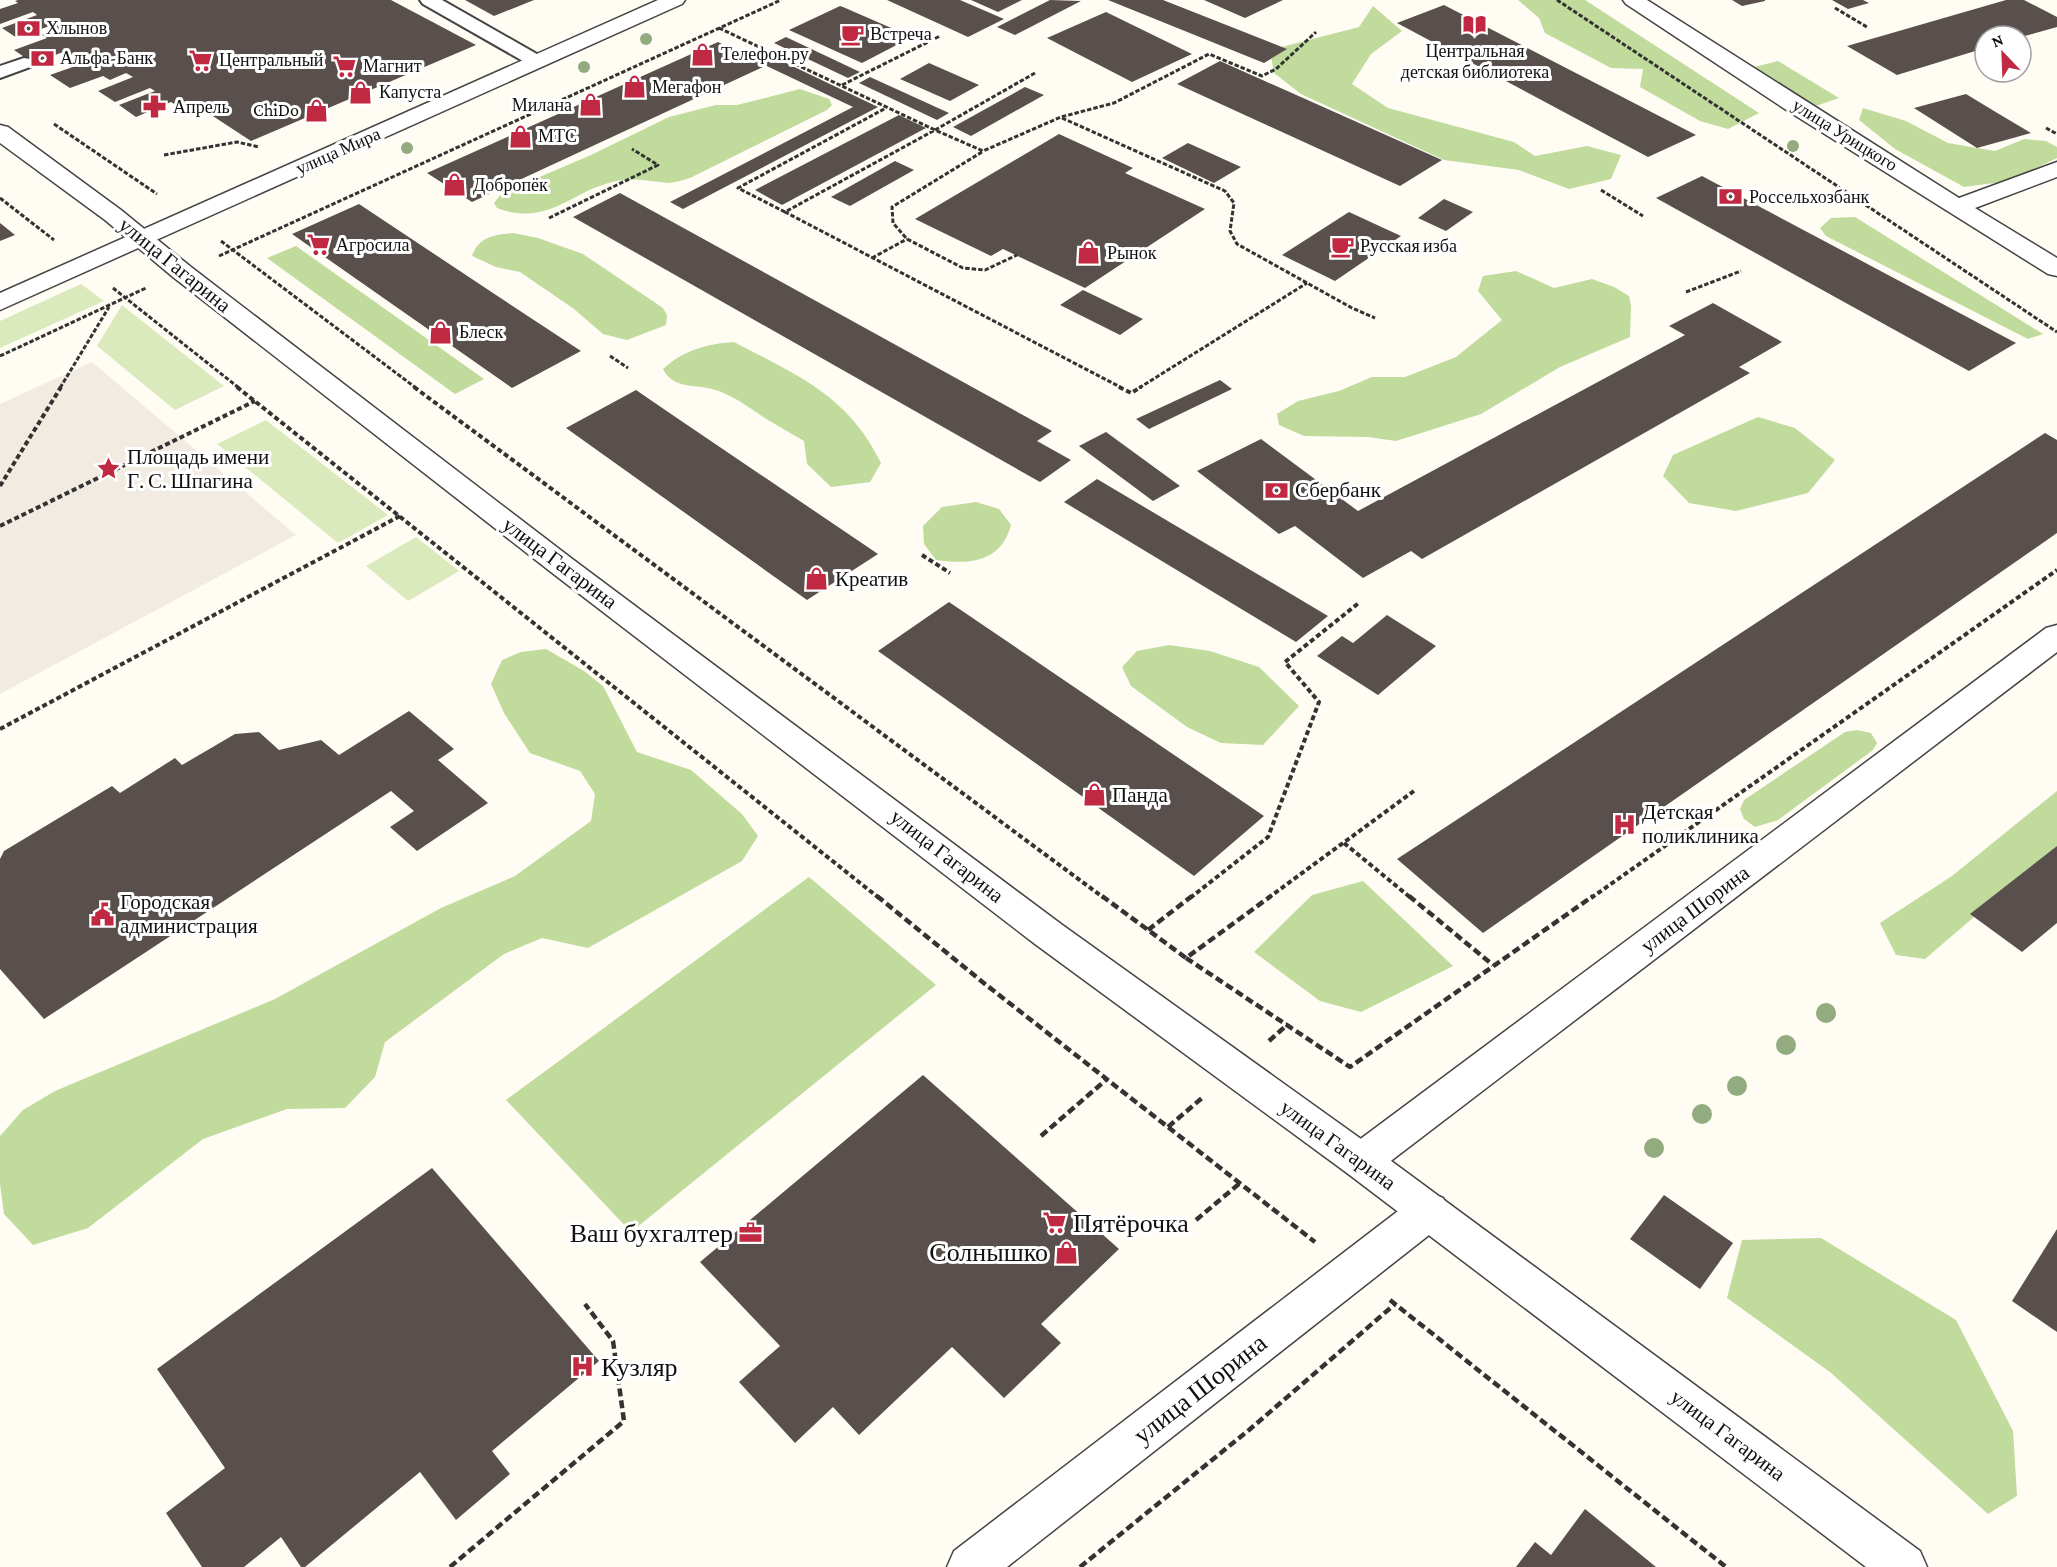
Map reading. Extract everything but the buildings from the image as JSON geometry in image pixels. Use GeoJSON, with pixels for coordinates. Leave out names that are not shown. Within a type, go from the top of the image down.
{"type":"FeatureCollection","features":[{"type":"Feature","properties":{"kind":"street","name":"улица Мира"},"geometry":{"type":"LineString","coordinates":[[0,302],[675,0]]}},
{"type":"Feature","properties":{"kind":"street","name":"улица Урицкого"},"geometry":{"type":"LineString","coordinates":[[1633,0],[1796,106],[2057,269]]}},
{"type":"Feature","properties":{"kind":"street","name":"улица Гагарина"},"geometry":{"type":"LineString","coordinates":[[0,132],[113,215],[182,272],[561,565],[1048,934],[1429,1211],[1904,1567]]}},
{"type":"Feature","properties":{"kind":"street"},"geometry":{"type":"LineString","coordinates":[[1958,206],[2057,169]]}},
{"type":"Feature","properties":{"kind":"street","name":"улица Шорина"},"geometry":{"type":"LineString","coordinates":[[1361,1161],[2057,636]]}},
{"type":"Feature","properties":{"kind":"street","name":"улица Шорина"},"geometry":{"type":"LineString","coordinates":[[970,1567],[1429,1211]]}},
{"type":"Feature","properties":{"kind":"lane"},"geometry":{"type":"LineString","coordinates":[[429,0],[544,58]]}},
{"type":"Feature","properties":{"kind":"lane"},"geometry":{"type":"LineString","coordinates":[[453,0],[544,58]]}},
{"type":"Feature","properties":{"kind":"lane"},"geometry":{"type":"LineString","coordinates":[[0,72],[24,63]]}},
{"type":"Feature","properties":{"kind":"path"},"geometry":{"type":"LineString","coordinates":[[0,356],[781,0]]}},
{"type":"Feature","properties":{"kind":"path"},"geometry":{"type":"LineString","coordinates":[[1557,0],[2057,332]]}},
{"type":"Feature","properties":{"kind":"path"},"geometry":{"type":"LineString","coordinates":[[1836,8],[1867,27]]}},
{"type":"Feature","properties":{"kind":"path"},"geometry":{"type":"LineString","coordinates":[[719,28],[983,151]]}},
{"type":"Feature","properties":{"kind":"path"},"geometry":{"type":"LineString","coordinates":[[1017,255],[985,270],[963,268],[907,239],[893,223],[892,207],[983,151],[1061,117],[1114,103],[1209,54],[1263,76],[1276,69],[1316,32]]}},
{"type":"Feature","properties":{"kind":"path"},"geometry":{"type":"LineString","coordinates":[[841,86],[940,36]]}},
{"type":"Feature","properties":{"kind":"path"},"geometry":{"type":"LineString","coordinates":[[785,212],[1035,73]]}},
{"type":"Feature","properties":{"kind":"path"},"geometry":{"type":"LineString","coordinates":[[887,108],[738,188],[1131,393],[1307,283]]}},
{"type":"Feature","properties":{"kind":"path"},"geometry":{"type":"LineString","coordinates":[[1061,117],[1225,191],[1234,203],[1230,231],[1237,244],[1375,318]]}},
{"type":"Feature","properties":{"kind":"path"},"geometry":{"type":"LineString","coordinates":[[50,120],[233,249],[456,418],[1186,958],[1350,1067],[2057,570]]}},
{"type":"Feature","properties":{"kind":"path"},"geometry":{"type":"LineString","coordinates":[[2046,128],[2057,134]]}},
{"type":"Feature","properties":{"kind":"path"},"geometry":{"type":"LineString","coordinates":[[164,155],[237,142],[263,148]]}},
{"type":"Feature","properties":{"kind":"path"},"geometry":{"type":"LineString","coordinates":[[549,218],[658,165],[632,149]]}},
{"type":"Feature","properties":{"kind":"path"},"geometry":{"type":"LineString","coordinates":[[1601,190],[1643,216]]}},
{"type":"Feature","properties":{"kind":"path"},"geometry":{"type":"LineString","coordinates":[[0,198],[818,847],[985,984]]}},
{"type":"Feature","properties":{"kind":"path"},"geometry":{"type":"LineString","coordinates":[[872,258],[907,239]]}},
{"type":"Feature","properties":{"kind":"path"},"geometry":{"type":"LineString","coordinates":[[1686,292],[1741,271]]}},
{"type":"Feature","properties":{"kind":"path"},"geometry":{"type":"LineString","coordinates":[[0,486],[110,306]]}},
{"type":"Feature","properties":{"kind":"path"},"geometry":{"type":"LineString","coordinates":[[610,356],[628,368]]}},
{"type":"Feature","properties":{"kind":"path"},"geometry":{"type":"LineString","coordinates":[[0,526],[255,401]]}},
{"type":"Feature","properties":{"kind":"path"},"geometry":{"type":"LineString","coordinates":[[0,729],[400,516]]}},
{"type":"Feature","properties":{"kind":"path"},"geometry":{"type":"LineString","coordinates":[[922,555],[950,573]]}},
{"type":"Feature","properties":{"kind":"path"},"geometry":{"type":"LineString","coordinates":[[1148,930],[1268,837],[1319,702],[1286,662],[1360,602]]}},
{"type":"Feature","properties":{"kind":"path"},"geometry":{"type":"LineString","coordinates":[[1186,958],[1414,791]]}},
{"type":"Feature","properties":{"kind":"path"},"geometry":{"type":"LineString","coordinates":[[1344,843],[1493,965]]}},
{"type":"Feature","properties":{"kind":"path"},"geometry":{"type":"LineString","coordinates":[[1041,1136],[1107,1079]]}},
{"type":"Feature","properties":{"kind":"path"},"geometry":{"type":"LineString","coordinates":[[1196,1220],[1240,1183]]}},
{"type":"Feature","properties":{"kind":"path"},"geometry":{"type":"LineString","coordinates":[[450,1567],[624,1421],[613,1341],[585,1304]]}},
{"type":"Feature","properties":{"kind":"path"},"geometry":{"type":"LineString","coordinates":[[1080,1567],[1249,1430],[1395,1304]]}},
{"type":"Feature","properties":{"kind":"green space"},"geometry":{"type":"Polygon","coordinates":[[[1518,0],[1585,0],[1759,113],[1728,129],[1700,121],[1640,87],[1643,69],[1611,68],[1545,33],[1539,18],[1518,0]]]}},
{"type":"Feature","properties":{"kind":"green space"},"geometry":{"type":"Polygon","coordinates":[[[1373,6],[1402,31],[1371,54],[1352,84],[1388,108],[1514,142],[1535,156],[1587,146],[1621,155],[1611,179],[1569,189],[1519,170],[1444,160],[1301,94],[1274,73],[1270,50],[1359,27],[1373,6]]]}},
{"type":"Feature","properties":{"kind":"green space"},"geometry":{"type":"Polygon","coordinates":[[[1778,61],[1839,98],[1816,106],[1754,67],[1778,61]]]}},
{"type":"Feature","properties":{"kind":"green space"},"geometry":{"type":"Polygon","coordinates":[[[800,89],[829,99],[832,105],[827,110],[690,178],[670,183],[633,180],[612,182],[545,211],[530,213],[515,213],[497,208],[494,203],[502,193],[591,155],[669,117],[716,105],[737,105],[800,89]]]}},
{"type":"Feature","properties":{"kind":"green space"},"geometry":{"type":"Polygon","coordinates":[[[1863,108],[1906,121],[1948,143],[1995,151],[2024,139],[2046,141],[2057,147],[2057,158],[2010,181],[1964,187],[1895,149],[1859,120],[1863,108]]]}},
{"type":"Feature","properties":{"kind":"green space"},"geometry":{"type":"Polygon","coordinates":[[[1855,217],[2043,334],[2028,339],[1826,236],[1820,228],[1831,218],[1855,217]]]}},
{"type":"Feature","properties":{"kind":"green space"},"geometry":{"type":"Polygon","coordinates":[[[513,233],[538,238],[583,254],[663,308],[667,315],[666,325],[627,340],[603,334],[574,309],[520,272],[496,267],[472,256],[479,245],[488,238],[513,233]]]}},
{"type":"Feature","properties":{"kind":"green space"},"geometry":{"type":"Polygon","coordinates":[[[296,246],[484,379],[455,394],[267,258],[296,246]]]}},
{"type":"Feature","properties":{"kind":"green space"},"geometry":{"type":"Polygon","coordinates":[[[1516,271],[1554,288],[1592,279],[1614,287],[1629,296],[1630,337],[1560,367],[1481,414],[1396,441],[1368,437],[1304,436],[1279,425],[1277,414],[1298,401],[1339,391],[1372,377],[1405,377],[1456,357],[1502,320],[1478,291],[1483,276],[1516,271]]]}},
{"type":"Feature","properties":{"kind":"green space"},"geometry":{"type":"Polygon","coordinates":[[[81,284],[104,301],[0,348],[0,321],[81,284]]]}},
{"type":"Feature","properties":{"kind":"green space"},"geometry":{"type":"Polygon","coordinates":[[[122,305],[224,386],[175,410],[97,346],[122,305]]]}},
{"type":"Feature","properties":{"kind":"green space"},"geometry":{"type":"Polygon","coordinates":[[[734,342],[819,389],[853,420],[881,463],[870,482],[831,487],[807,464],[804,441],[741,402],[712,389],[678,383],[672,380],[663,369],[679,357],[696,349],[734,342]]]}},
{"type":"Feature","properties":{"kind":"green space"},"geometry":{"type":"Polygon","coordinates":[[[1758,417],[1795,428],[1835,460],[1808,493],[1736,511],[1689,503],[1663,476],[1673,455],[1758,417]]]}},
{"type":"Feature","properties":{"kind":"green space"},"geometry":{"type":"Polygon","coordinates":[[[266,420],[388,515],[338,543],[217,444],[266,420]]]}},
{"type":"Feature","properties":{"kind":"green space"},"geometry":{"type":"Polygon","coordinates":[[[976,502],[999,509],[1011,525],[1000,547],[992,554],[972,561],[936,560],[924,544],[923,526],[942,507],[976,502]]]}},
{"type":"Feature","properties":{"kind":"green space"},"geometry":{"type":"Polygon","coordinates":[[[416,537],[459,571],[408,601],[366,566],[416,537]]]}},
{"type":"Feature","properties":{"kind":"green space"},"geometry":{"type":"Polygon","coordinates":[[[1169,645],[1210,651],[1259,667],[1299,706],[1263,745],[1221,743],[1187,727],[1131,686],[1122,667],[1137,651],[1169,645]]]}},
{"type":"Feature","properties":{"kind":"green space"},"geometry":{"type":"Polygon","coordinates":[[[546,649],[584,671],[603,686],[637,752],[691,770],[742,814],[758,836],[742,861],[588,948],[542,938],[504,954],[385,1042],[375,1077],[345,1108],[287,1109],[203,1139],[88,1228],[33,1245],[4,1214],[0,1184],[0,1136],[23,1110],[55,1091],[275,999],[441,908],[515,876],[591,821],[595,794],[580,771],[530,753],[504,713],[491,684],[502,660],[521,652],[546,649]]]}},
{"type":"Feature","properties":{"kind":"green space"},"geometry":{"type":"Polygon","coordinates":[[[1857,730],[1871,733],[1877,743],[1873,750],[1778,820],[1755,827],[1744,819],[1740,809],[1744,800],[1845,732],[1857,730]]]}},
{"type":"Feature","properties":{"kind":"green space"},"geometry":{"type":"Polygon","coordinates":[[[2057,791],[2057,846],[1925,959],[1896,955],[1880,923],[1952,876],[2057,791]]]}},
{"type":"Feature","properties":{"kind":"green space"},"geometry":{"type":"Polygon","coordinates":[[[809,877],[936,985],[631,1232],[506,1100],[809,877]]]}},
{"type":"Feature","properties":{"kind":"green space"},"geometry":{"type":"Polygon","coordinates":[[[1363,881],[1453,966],[1361,1012],[1320,1001],[1254,952],[1312,895],[1363,881]]]}},
{"type":"Feature","properties":{"kind":"green space"},"geometry":{"type":"Polygon","coordinates":[[[1821,1238],[1956,1320],[2013,1431],[2017,1496],[1988,1514],[1830,1372],[1727,1298],[1742,1240],[1821,1238]]]}},
{"type":"Feature","properties":{"kind":"shaded area","name":"Площадь имени Г. С. Шпагина"},"geometry":{"type":"Polygon","coordinates":[[[92,362],[296,535],[0,694],[0,404],[92,362]]]}},
{"type":"Feature","properties":{"kind":"place","name":"Центральная детская библиотека"},"geometry":{"type":"Point","coordinates":[1475,25]}},
{"type":"Feature","properties":{"kind":"place","name":"Хлынов"},"geometry":{"type":"Point","coordinates":[28,28]}},
{"type":"Feature","properties":{"kind":"place","name":"Встреча"},"geometry":{"type":"Point","coordinates":[852,34]}},
{"type":"Feature","properties":{"kind":"place","name":"Телефон.ру"},"geometry":{"type":"Point","coordinates":[703,54]}},
{"type":"Feature","properties":{"kind":"place","name":"Альфа-Банк"},"geometry":{"type":"Point","coordinates":[42,58]}},
{"type":"Feature","properties":{"kind":"place","name":"Центральный"},"geometry":{"type":"Point","coordinates":[201,60]}},
{"type":"Feature","properties":{"kind":"place","name":"Магнит"},"geometry":{"type":"Point","coordinates":[345,66]}},
{"type":"Feature","properties":{"kind":"place","name":"Мегафон"},"geometry":{"type":"Point","coordinates":[634,87]}},
{"type":"Feature","properties":{"kind":"place","name":"Капуста"},"geometry":{"type":"Point","coordinates":[361,92]}},
{"type":"Feature","properties":{"kind":"place","name":"Милана"},"geometry":{"type":"Point","coordinates":[590,105]}},
{"type":"Feature","properties":{"kind":"place","name":"Апрель"},"geometry":{"type":"Point","coordinates":[155,107]}},
{"type":"Feature","properties":{"kind":"place","name":"ChiDo"},"geometry":{"type":"Point","coordinates":[317,110]}},
{"type":"Feature","properties":{"kind":"place","name":"МТС"},"geometry":{"type":"Point","coordinates":[520,136]}},
{"type":"Feature","properties":{"kind":"place","name":"Добропёк"},"geometry":{"type":"Point","coordinates":[455,185]}},
{"type":"Feature","properties":{"kind":"place","name":"Россельхозбанк"},"geometry":{"type":"Point","coordinates":[1731,197]}},
{"type":"Feature","properties":{"kind":"place","name":"Агросила"},"geometry":{"type":"Point","coordinates":[318,245]}},
{"type":"Feature","properties":{"kind":"place","name":"Русская изба"},"geometry":{"type":"Point","coordinates":[1342,246]}},
{"type":"Feature","properties":{"kind":"place","name":"Рынок"},"geometry":{"type":"Point","coordinates":[1089,253]}},
{"type":"Feature","properties":{"kind":"place","name":"Блеск"},"geometry":{"type":"Point","coordinates":[441,332]}},
{"type":"Feature","properties":{"kind":"place","name":"Площадь имени Г. С. Шпагина"},"geometry":{"type":"Point","coordinates":[109,469]}},
{"type":"Feature","properties":{"kind":"place","name":"Сбербанк"},"geometry":{"type":"Point","coordinates":[1277,490]}},
{"type":"Feature","properties":{"kind":"place","name":"Креатив"},"geometry":{"type":"Point","coordinates":[817,579]}},
{"type":"Feature","properties":{"kind":"place","name":"Панда"},"geometry":{"type":"Point","coordinates":[1094,795]}},
{"type":"Feature","properties":{"kind":"place","name":"Детская поликлиника"},"geometry":{"type":"Point","coordinates":[1624,824]}},
{"type":"Feature","properties":{"kind":"place","name":"Городская администрация"},"geometry":{"type":"Point","coordinates":[102,914]}},
{"type":"Feature","properties":{"kind":"place","name":"Пятёрочка"},"geometry":{"type":"Point","coordinates":[1055,1223]}},
{"type":"Feature","properties":{"kind":"place","name":"Ваш бухгалтер"},"geometry":{"type":"Point","coordinates":[751,1233]}},
{"type":"Feature","properties":{"kind":"place","name":"Солнышко"},"geometry":{"type":"Point","coordinates":[1066,1252]}},
{"type":"Feature","properties":{"kind":"place","name":"Кузляр"},"geometry":{"type":"Point","coordinates":[583,1367]}}]}
